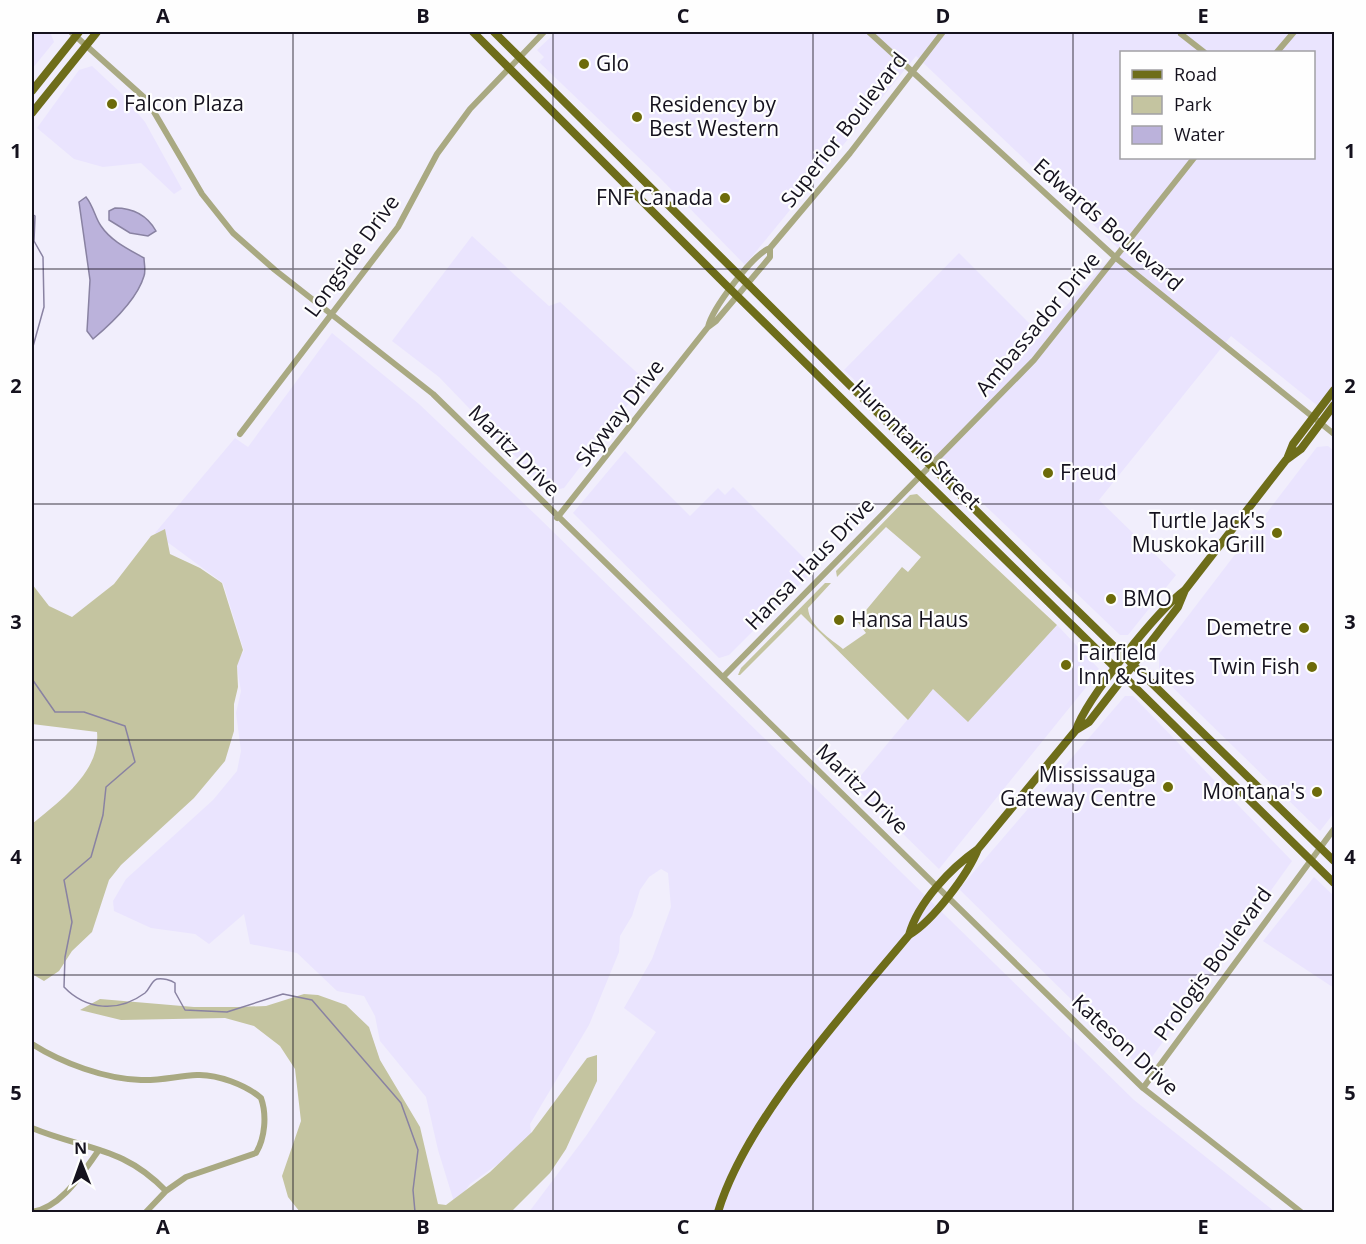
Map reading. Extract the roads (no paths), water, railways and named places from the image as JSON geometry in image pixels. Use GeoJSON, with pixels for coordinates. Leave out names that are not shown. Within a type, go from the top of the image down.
{"type":"FeatureCollection","features":[{"type":"Feature","properties":{"kind":"main road"},"geometry":{"type":"LineString","coordinates":[[32,91],[76,32]]}},
{"type":"Feature","properties":{"kind":"main road"},"geometry":{"type":"LineString","coordinates":[[32,113],[97,32]]}},
{"type":"Feature","properties":{"kind":"main road","name":"Hurontario Street"},"geometry":{"type":"LineString","coordinates":[[473,32],[731,290],[1335,883]]}},
{"type":"Feature","properties":{"kind":"main road","name":"Hurontario Street"},"geometry":{"type":"LineString","coordinates":[[494,32],[1335,861]]}},
{"type":"Feature","properties":{"kind":"main road"},"geometry":{"type":"LineString","coordinates":[[909,935],[913,920],[938,887],[963,859],[978,849],[1076,730],[1089,722],[1178,607],[1185,590],[1286,460],[1293,444],[1335,390]]}},
{"type":"Feature","properties":{"kind":"main road"},"geometry":{"type":"LineString","coordinates":[[1286,460],[1301,449],[1335,405]]}},
{"type":"Feature","properties":{"kind":"main road"},"geometry":{"type":"LineString","coordinates":[[1076,730],[1081,715],[1125,656],[1170,601],[1185,590]]}},
{"type":"Feature","properties":{"kind":"main road"},"geometry":{"type":"LineString","coordinates":[[718,1212],[747,1151],[768,1115],[814,1050],[909,935],[921,928],[972,864],[978,849]]}},
{"type":"Feature","properties":{"kind":"street","name":"Maritz Drive"},"geometry":{"type":"LineString","coordinates":[[76,32],[147,100],[202,194],[225,224],[275,270],[433,394],[557,518],[938,887]]}},
{"type":"Feature","properties":{"kind":"street","name":"Longside Drive"},"geometry":{"type":"LineString","coordinates":[[240,434],[398,227],[437,154],[457,125],[544,32]]}},
{"type":"Feature","properties":{"kind":"street","name":"Edwards Boulevard"},"geometry":{"type":"LineString","coordinates":[[869,32],[1116,258],[1335,434]]}},
{"type":"Feature","properties":{"kind":"street","name":"Superior Boulevard"},"geometry":{"type":"LineString","coordinates":[[741,276],[763,251],[770,248],[850,153],[943,32]]}},
{"type":"Feature","properties":{"kind":"street"},"geometry":{"type":"LineString","coordinates":[[1278,51],[1294,32]]}},
{"type":"Feature","properties":{"kind":"street"},"geometry":{"type":"LineString","coordinates":[[1180,34],[1203,51]]}},
{"type":"Feature","properties":{"kind":"street","name":"Ambassador Drive"},"geometry":{"type":"LineString","coordinates":[[921,475],[1034,360],[1193,159]]}},
{"type":"Feature","properties":{"kind":"street","name":"Superior Boulevard"},"geometry":{"type":"LineString","coordinates":[[749,283],[770,257],[770,248]]}},
{"type":"Feature","properties":{"kind":"street","name":"Skyway Drive"},"geometry":{"type":"LineString","coordinates":[[708,327],[710,317],[741,276]]}},
{"type":"Feature","properties":{"kind":"street","name":"Skyway Drive"},"geometry":{"type":"LineString","coordinates":[[557,518],[708,327],[749,283]]}},
{"type":"Feature","properties":{"kind":"street","name":"Hansa Haus Drive"},"geometry":{"type":"LineString","coordinates":[[723,677],[921,475]]}},
{"type":"Feature","properties":{"kind":"street","name":"Prologis Boulevard"},"geometry":{"type":"LineString","coordinates":[[1143,1088],[1310,859],[1335,829]]}},
{"type":"Feature","properties":{"kind":"street","name":"Kateson Drive"},"geometry":{"type":"LineString","coordinates":[[938,887],[1143,1088],[1301,1212]]}},
{"type":"Feature","properties":{"kind":"street"},"geometry":{"type":"LineString","coordinates":[[32,1044],[52,1056],[110,1075],[141,1080],[200,1075],[231,1082],[261,1098],[265,1110],[261,1144],[256,1153],[186,1176],[166,1191],[146,1212]]}},
{"type":"Feature","properties":{"kind":"street"},"geometry":{"type":"LineString","coordinates":[[32,1128],[99,1149],[136,1164],[166,1191]]}},
{"type":"Feature","properties":{"kind":"street"},"geometry":{"type":"LineString","coordinates":[[32,1212],[43,1210],[57,1201],[99,1149]]}},
{"type":"Feature","properties":{"kind":"water"},"geometry":{"type":"Polygon","coordinates":[[[86,197],[105,231],[120,244],[144,258],[145,269],[136,294],[116,318],[93,339],[87,331],[90,280],[79,202],[86,197]]]}},
{"type":"Feature","properties":{"kind":"water"},"geometry":{"type":"Polygon","coordinates":[[[115,208],[139,213],[156,231],[148,236],[130,233],[109,220],[109,211],[115,208]]]}},
{"type":"Feature","properties":{"kind":"waterway"},"geometry":{"type":"LineString","coordinates":[[32,214],[35,216],[34,241],[43,257],[44,307],[32,350]]}},
{"type":"Feature","properties":{"kind":"waterway"},"geometry":{"type":"LineString","coordinates":[[32,679],[55,712],[84,712],[125,726],[135,762],[106,787],[103,815],[91,857],[64,880],[72,922],[65,957],[64,987],[82,1000],[103,1006],[124,1004],[135,999],[159,979],[167,979],[175,983],[175,992],[185,1010],[227,1012],[283,994],[312,1000],[401,1103],[418,1150],[413,1190],[415,1212]]}},
{"type":"Feature","properties":{"kind":"place","name":"Glo"},"geometry":{"type":"Point","coordinates":[584,64]}},
{"type":"Feature","properties":{"kind":"place","name":"Falcon Plaza"},"geometry":{"type":"Point","coordinates":[112,104]}},
{"type":"Feature","properties":{"kind":"place","name":"Residency by Best Western"},"geometry":{"type":"Point","coordinates":[637,117]}},
{"type":"Feature","properties":{"kind":"place","name":"FNF Canada"},"geometry":{"type":"Point","coordinates":[725,198]}},
{"type":"Feature","properties":{"kind":"place","name":"Freud"},"geometry":{"type":"Point","coordinates":[1048,473]}},
{"type":"Feature","properties":{"kind":"place","name":"Turtle Jack's Muskoka Grill"},"geometry":{"type":"Point","coordinates":[1277,533]}},
{"type":"Feature","properties":{"kind":"place","name":"BMO"},"geometry":{"type":"Point","coordinates":[1111,599]}},
{"type":"Feature","properties":{"kind":"place","name":"Hansa Haus"},"geometry":{"type":"Point","coordinates":[839,620]}},
{"type":"Feature","properties":{"kind":"place","name":"Demetre"},"geometry":{"type":"Point","coordinates":[1304,628]}},
{"type":"Feature","properties":{"kind":"place","name":"Fairfield Inn & Suites"},"geometry":{"type":"Point","coordinates":[1066,665]}},
{"type":"Feature","properties":{"kind":"place","name":"Twin Fish"},"geometry":{"type":"Point","coordinates":[1312,667]}},
{"type":"Feature","properties":{"kind":"place","name":"Mississauga Gateway Centre"},"geometry":{"type":"Point","coordinates":[1168,787]}},
{"type":"Feature","properties":{"kind":"place","name":"Montana's"},"geometry":{"type":"Point","coordinates":[1317,792]}}]}
